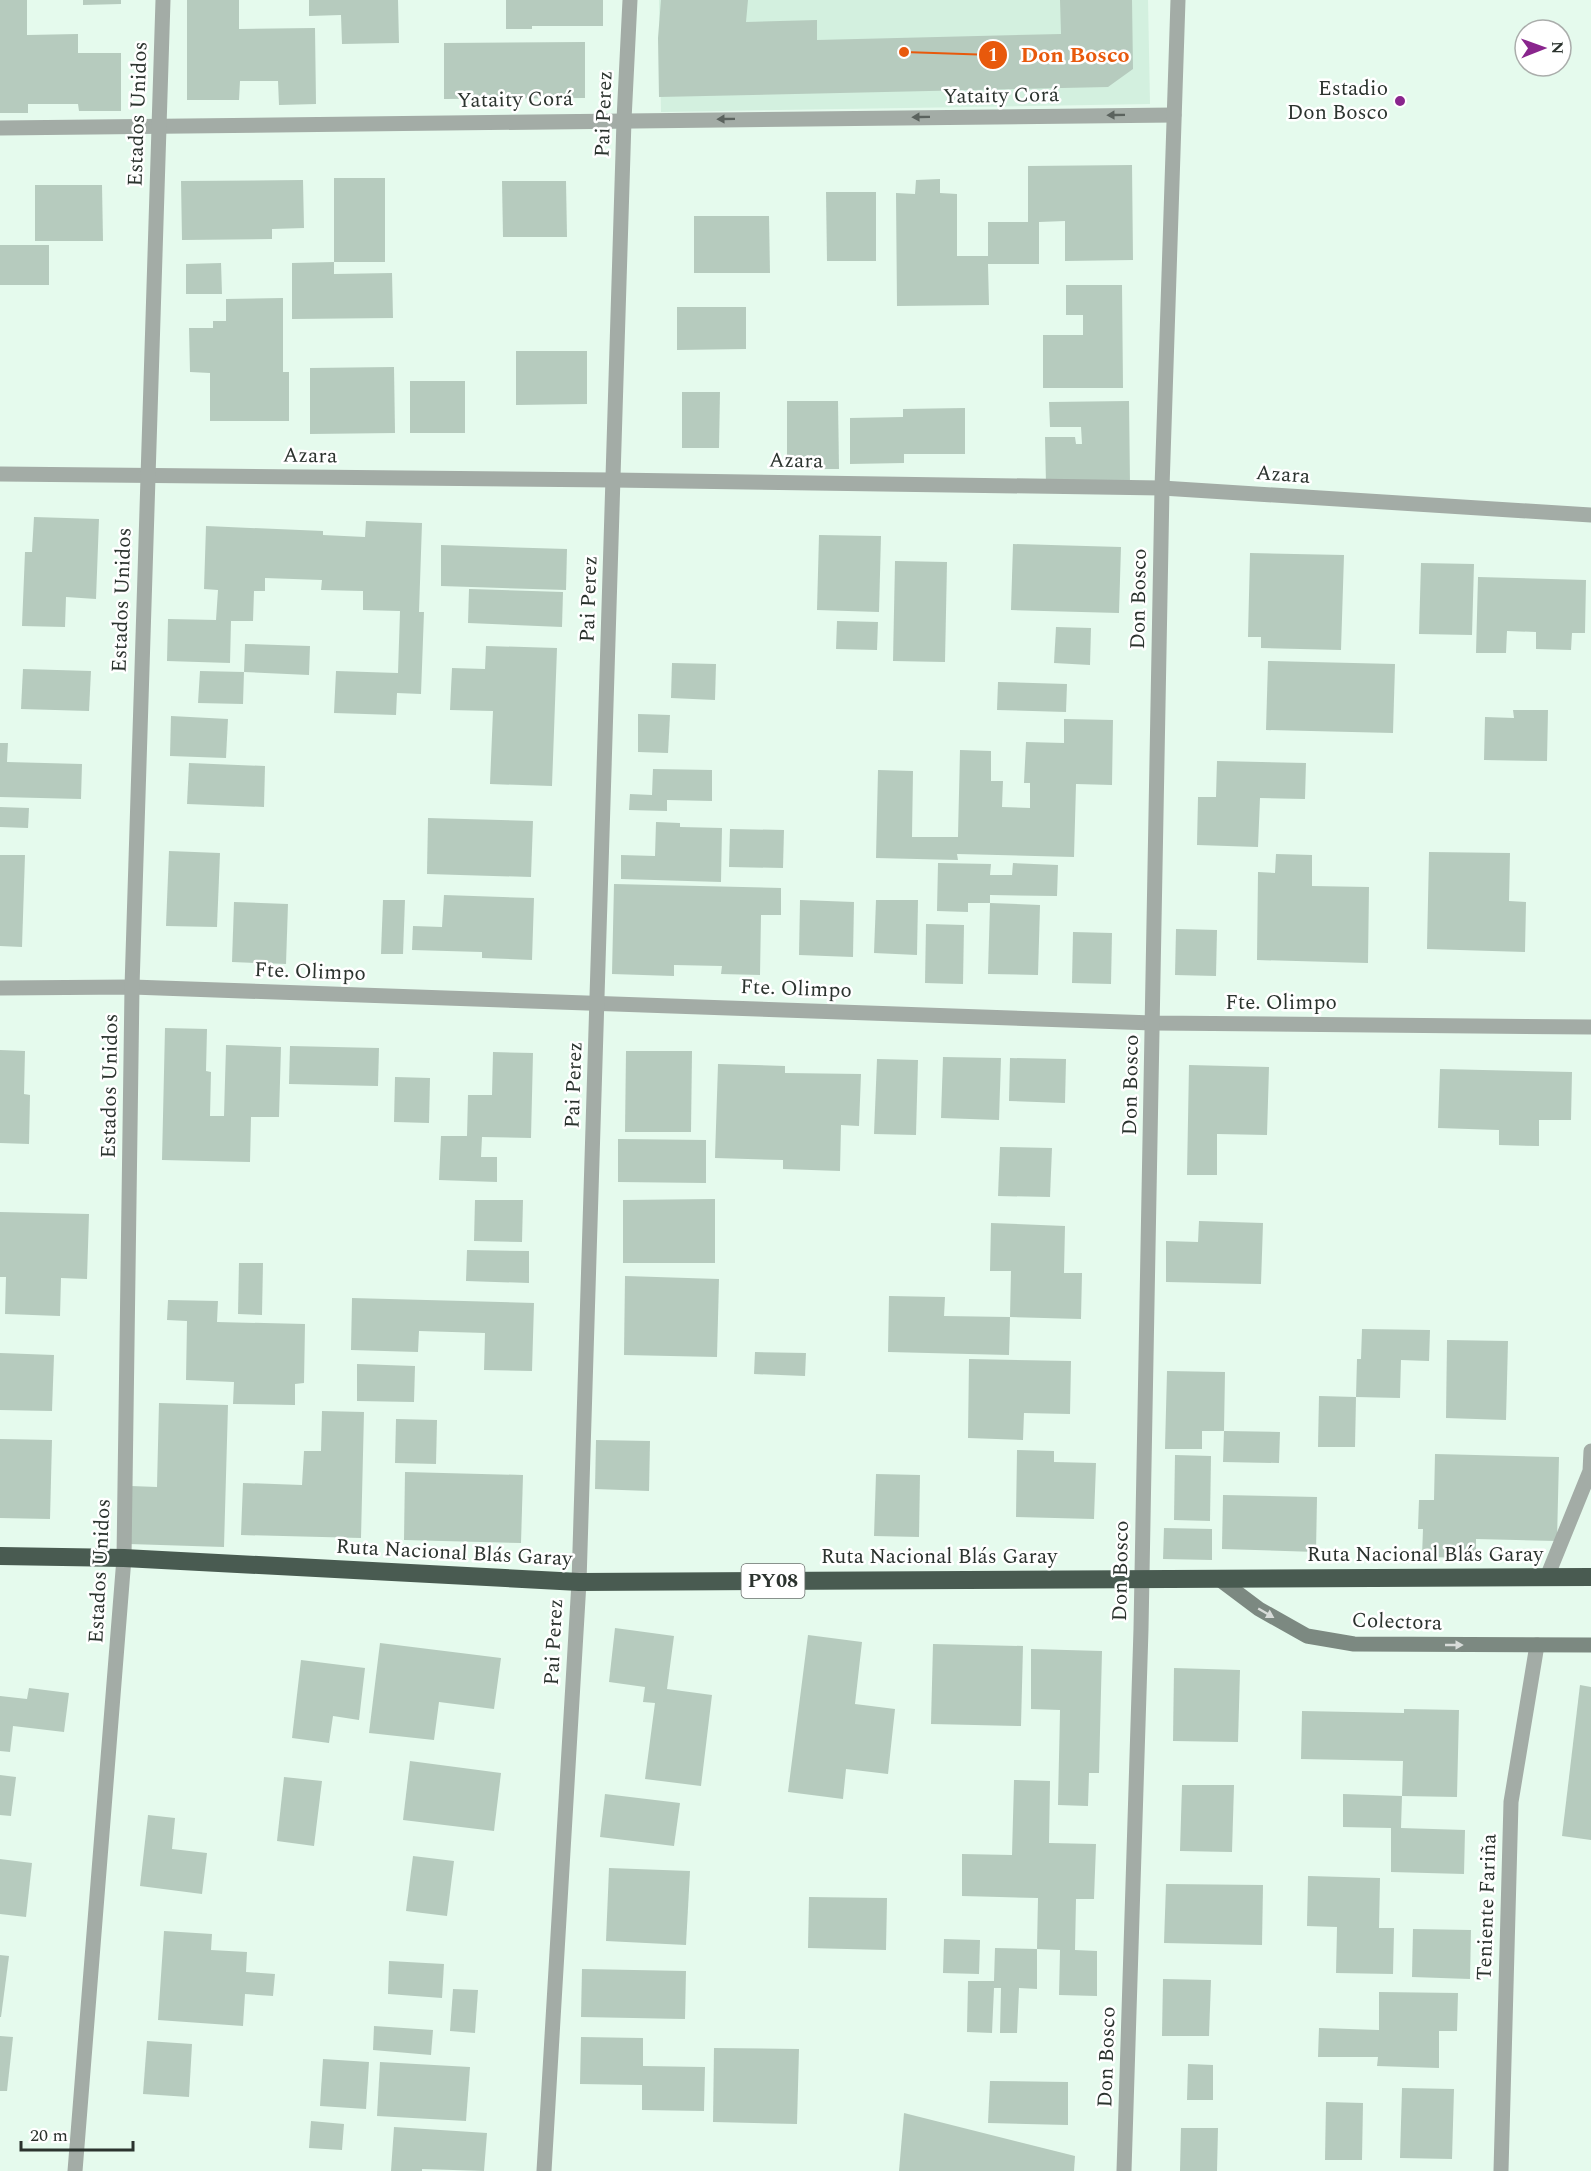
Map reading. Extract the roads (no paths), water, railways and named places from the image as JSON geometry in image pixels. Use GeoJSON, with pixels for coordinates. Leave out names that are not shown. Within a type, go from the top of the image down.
{"type":"FeatureCollection","features":[{"type":"Feature","properties":{"kind":"highway","name":"Ruta Nacional Blás Garay"},"geometry":{"type":"LineString","coordinates":[[0,1556],[124,1558],[579,1581],[1591,1577]]}},
{"type":"Feature","properties":{"kind":"main road","name":"Colectora"},"geometry":{"type":"LineString","coordinates":[[1219,1579],[1259,1609],[1307,1636],[1354,1644],[1591,1646]]}},
{"type":"Feature","properties":{"kind":"street","name":"Estados Unidos"},"geometry":{"type":"LineString","coordinates":[[75,2171],[124,1558],[132,987],[163,0]]}},
{"type":"Feature","properties":{"kind":"street","name":"Pai Perez"},"geometry":{"type":"LineString","coordinates":[[544,2171],[579,1581],[624,120],[630,0]]}},
{"type":"Feature","properties":{"kind":"street","name":"Don Bosco"},"geometry":{"type":"LineString","coordinates":[[1124,2171],[1142,1579],[1162,488],[1178,0]]}},
{"type":"Feature","properties":{"kind":"street","name":"Yataity Corá"},"geometry":{"type":"LineString","coordinates":[[0,128],[1174,115]]}},
{"type":"Feature","properties":{"kind":"street","name":"Azara"},"geometry":{"type":"LineString","coordinates":[[0,474],[1162,488],[1591,515]]}},
{"type":"Feature","properties":{"kind":"street","name":"Fte. Olimpo"},"geometry":{"type":"LineString","coordinates":[[0,988],[132,987],[1153,1023],[1591,1026]]}},
{"type":"Feature","properties":{"kind":"street"},"geometry":{"type":"LineString","coordinates":[[1547,1577],[1590,1472],[1591,1451]]}},
{"type":"Feature","properties":{"kind":"street","name":"Teniente Fariña"},"geometry":{"type":"LineString","coordinates":[[1501,2171],[1511,1802],[1537,1645]]}},
{"type":"Feature","properties":{"kind":"place","name":"Don Bosco"},"geometry":{"type":"Point","coordinates":[904,52]}},
{"type":"Feature","properties":{"kind":"place","name":"Estadio Don Bosco"},"geometry":{"type":"Point","coordinates":[1400,101]}}]}
